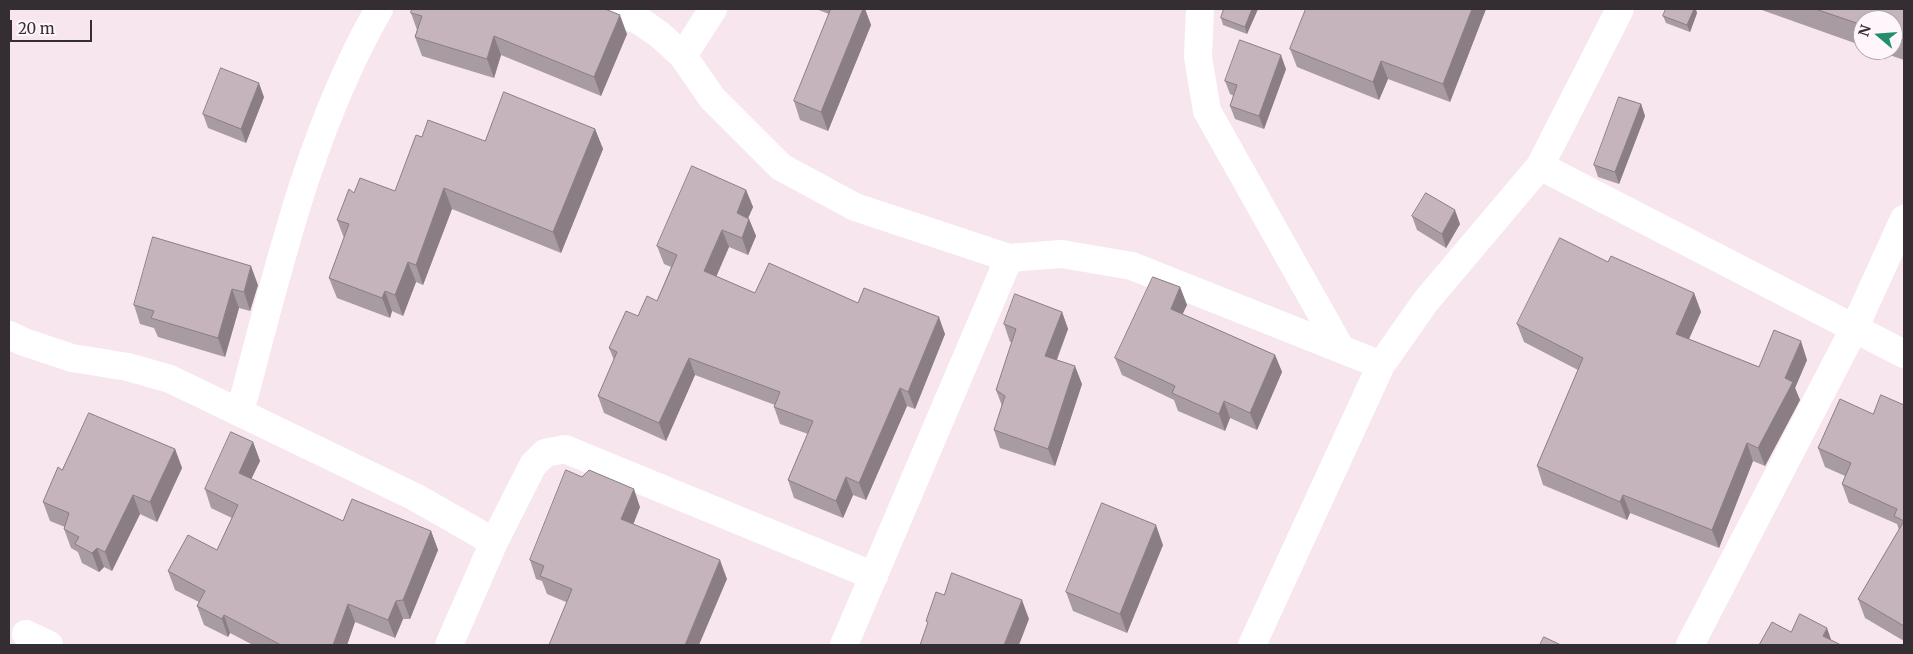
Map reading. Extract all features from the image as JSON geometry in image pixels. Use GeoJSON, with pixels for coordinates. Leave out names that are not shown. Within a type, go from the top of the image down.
{"type":"FeatureCollection","features":[{"type":"Feature","properties":{"kind":"street"},"geometry":{"type":"LineString","coordinates":[[240,412],[307,171],[328,114],[379,9]]}},
{"type":"Feature","properties":{"kind":"street"},"geometry":{"type":"LineString","coordinates":[[610,9],[640,22],[660,35],[683,56],[712,98],[781,166],[855,207],[1009,258],[1062,254],[1132,266],[1381,365]]}},
{"type":"Feature","properties":{"kind":"street"},"geometry":{"type":"LineString","coordinates":[[683,56],[713,9]]}},
{"type":"Feature","properties":{"kind":"street"},"geometry":{"type":"LineString","coordinates":[[1200,9],[1198,57],[1207,111],[1340,349]]}},
{"type":"Feature","properties":{"kind":"street"},"geometry":{"type":"LineString","coordinates":[[1252,645],[1381,365],[1426,300],[1540,166],[1620,9]]}},
{"type":"Feature","properties":{"kind":"street"},"geometry":{"type":"LineString","coordinates":[[1540,166],[1904,354]]}},
{"type":"Feature","properties":{"kind":"street"},"geometry":{"type":"LineString","coordinates":[[1690,645],[1854,329],[1904,219]]}},
{"type":"Feature","properties":{"kind":"street"},"geometry":{"type":"LineString","coordinates":[[844,645],[1009,258]]}},
{"type":"Feature","properties":{"kind":"street"},"geometry":{"type":"LineString","coordinates":[[9,335],[72,358],[128,367],[170,379],[415,497],[494,542]]}},
{"type":"Feature","properties":{"kind":"street"},"geometry":{"type":"LineString","coordinates":[[450,645],[494,542],[533,464],[545,453],[565,448],[874,576]]}},
{"type":"Feature","properties":{"kind":"building"},"geometry":{"type":"Polygon","coordinates":[[[412,9],[605,9],[620,15],[594,77],[494,36],[487,59],[415,37],[422,16],[411,13],[412,9]]]}},
{"type":"Feature","properties":{"kind":"building"},"geometry":{"type":"Polygon","coordinates":[[[831,9],[863,9],[821,112],[794,101],[831,9]]]}},
{"type":"Feature","properties":{"kind":"building"},"geometry":{"type":"Polygon","coordinates":[[[1224,9],[1252,9],[1245,27],[1221,18],[1224,9]]]}},
{"type":"Feature","properties":{"kind":"building"},"geometry":{"type":"Polygon","coordinates":[[[1306,9],[1472,9],[1443,84],[1381,61],[1373,82],[1290,49],[1306,9]]]}},
{"type":"Feature","properties":{"kind":"building"},"geometry":{"type":"Polygon","coordinates":[[[1666,9],[1694,9],[1687,25],[1663,16],[1666,9]]]}},
{"type":"Feature","properties":{"kind":"building"},"geometry":{"type":"Polygon","coordinates":[[[1816,9],[1904,9],[1904,40],[1903,10],[1853,10],[1853,22],[1816,9]]]}},
{"type":"Feature","properties":{"kind":"building"},"geometry":{"type":"Polygon","coordinates":[[[1240,40],[1281,55],[1259,116],[1230,106],[1237,85],[1225,81],[1240,40]]]}},
{"type":"Feature","properties":{"kind":"building"},"geometry":{"type":"Polygon","coordinates":[[[221,68],[259,83],[241,129],[203,114],[221,68]]]}},
{"type":"Feature","properties":{"kind":"building"},"geometry":{"type":"Polygon","coordinates":[[[504,92],[595,129],[553,232],[444,188],[416,265],[408,262],[395,295],[385,291],[382,298],[329,278],[349,224],[337,220],[349,189],[354,193],[360,178],[395,191],[416,135],[422,137],[428,120],[485,141],[504,92]]]}},
{"type":"Feature","properties":{"kind":"building"},"geometry":{"type":"Polygon","coordinates":[[[1619,97],[1641,104],[1615,172],[1594,165],[1619,97]]]}},
{"type":"Feature","properties":{"kind":"building"},"geometry":{"type":"Polygon","coordinates":[[[692,166],[746,190],[737,213],[749,219],[742,238],[722,230],[704,271],[755,293],[769,263],[858,303],[864,288],[939,317],[908,392],[900,388],[859,483],[846,477],[836,501],[788,480],[813,421],[774,407],[780,392],[689,358],[659,423],[598,396],[617,352],[609,348],[626,311],[638,316],[647,296],[657,301],[677,255],[657,246],[692,166]]]}},
{"type":"Feature","properties":{"kind":"building"},"geometry":{"type":"Polygon","coordinates":[[[1426,193],[1455,210],[1442,234],[1412,216],[1426,193]]]}},
{"type":"Feature","properties":{"kind":"building"},"geometry":{"type":"Polygon","coordinates":[[[153,237],[251,266],[244,292],[232,289],[218,338],[151,318],[154,311],[134,305],[153,237]]]}},
{"type":"Feature","properties":{"kind":"building"},"geometry":{"type":"Polygon","coordinates":[[[1560,238],[1608,262],[1611,256],[1694,293],[1676,334],[1759,367],[1774,330],[1801,341],[1785,378],[1793,382],[1758,448],[1747,443],[1712,530],[1623,495],[1620,502],[1537,466],[1583,358],[1517,324],[1560,238]]]}},
{"type":"Feature","properties":{"kind":"building"},"geometry":{"type":"Polygon","coordinates":[[[1153,277],[1180,287],[1171,309],[1275,355],[1250,413],[1224,401],[1219,414],[1172,393],[1175,386],[1115,358],[1153,277]]]}},
{"type":"Feature","properties":{"kind":"building"},"geometry":{"type":"Polygon","coordinates":[[[1015,294],[1062,312],[1045,356],[1075,366],[1048,449],[994,430],[1005,396],[996,390],[1016,329],[1004,324],[1015,294]]]}},
{"type":"Feature","properties":{"kind":"building"},"geometry":{"type":"Polygon","coordinates":[[[1881,395],[1904,405],[1904,521],[1894,516],[1897,509],[1842,484],[1851,463],[1818,448],[1840,399],[1873,414],[1881,395]]]}},
{"type":"Feature","properties":{"kind":"building"},"geometry":{"type":"Polygon","coordinates":[[[89,413],[175,449],[150,502],[133,495],[105,552],[97,548],[92,553],[75,544],[79,537],[64,529],[69,513],[43,502],[58,467],[62,470],[89,413]]]}},
{"type":"Feature","properties":{"kind":"building"},"geometry":{"type":"Polygon","coordinates":[[[231,432],[253,442],[239,473],[343,521],[352,499],[431,531],[403,600],[396,601],[388,620],[348,604],[333,645],[281,645],[224,615],[222,619],[197,606],[205,591],[168,571],[188,535],[217,550],[238,505],[205,489],[231,432]]]}},
{"type":"Feature","properties":{"kind":"building"},"geometry":{"type":"Polygon","coordinates":[[[566,470],[582,477],[589,470],[634,489],[621,519],[720,560],[685,645],[549,645],[572,589],[540,576],[544,566],[530,560],[566,470]]]}},
{"type":"Feature","properties":{"kind":"building"},"geometry":{"type":"Polygon","coordinates":[[[1102,503],[1156,525],[1120,614],[1066,592],[1102,503]]]}},
{"type":"Feature","properties":{"kind":"building"},"geometry":{"type":"Polygon","coordinates":[[[1904,521],[1904,626],[1858,599],[1904,521]]]}},
{"type":"Feature","properties":{"kind":"building"},"geometry":{"type":"Polygon","coordinates":[[[952,573],[1022,600],[1004,645],[920,645],[936,592],[944,595],[952,573]]]}},
{"type":"Feature","properties":{"kind":"building"},"geometry":{"type":"Polygon","coordinates":[[[1800,614],[1827,628],[1823,636],[1841,645],[1759,645],[1772,622],[1791,632],[1800,614]]]}},
{"type":"Feature","properties":{"kind":"building"},"geometry":{"type":"Polygon","coordinates":[[[1544,637],[1561,645],[1540,645],[1544,637]]]}}]}
